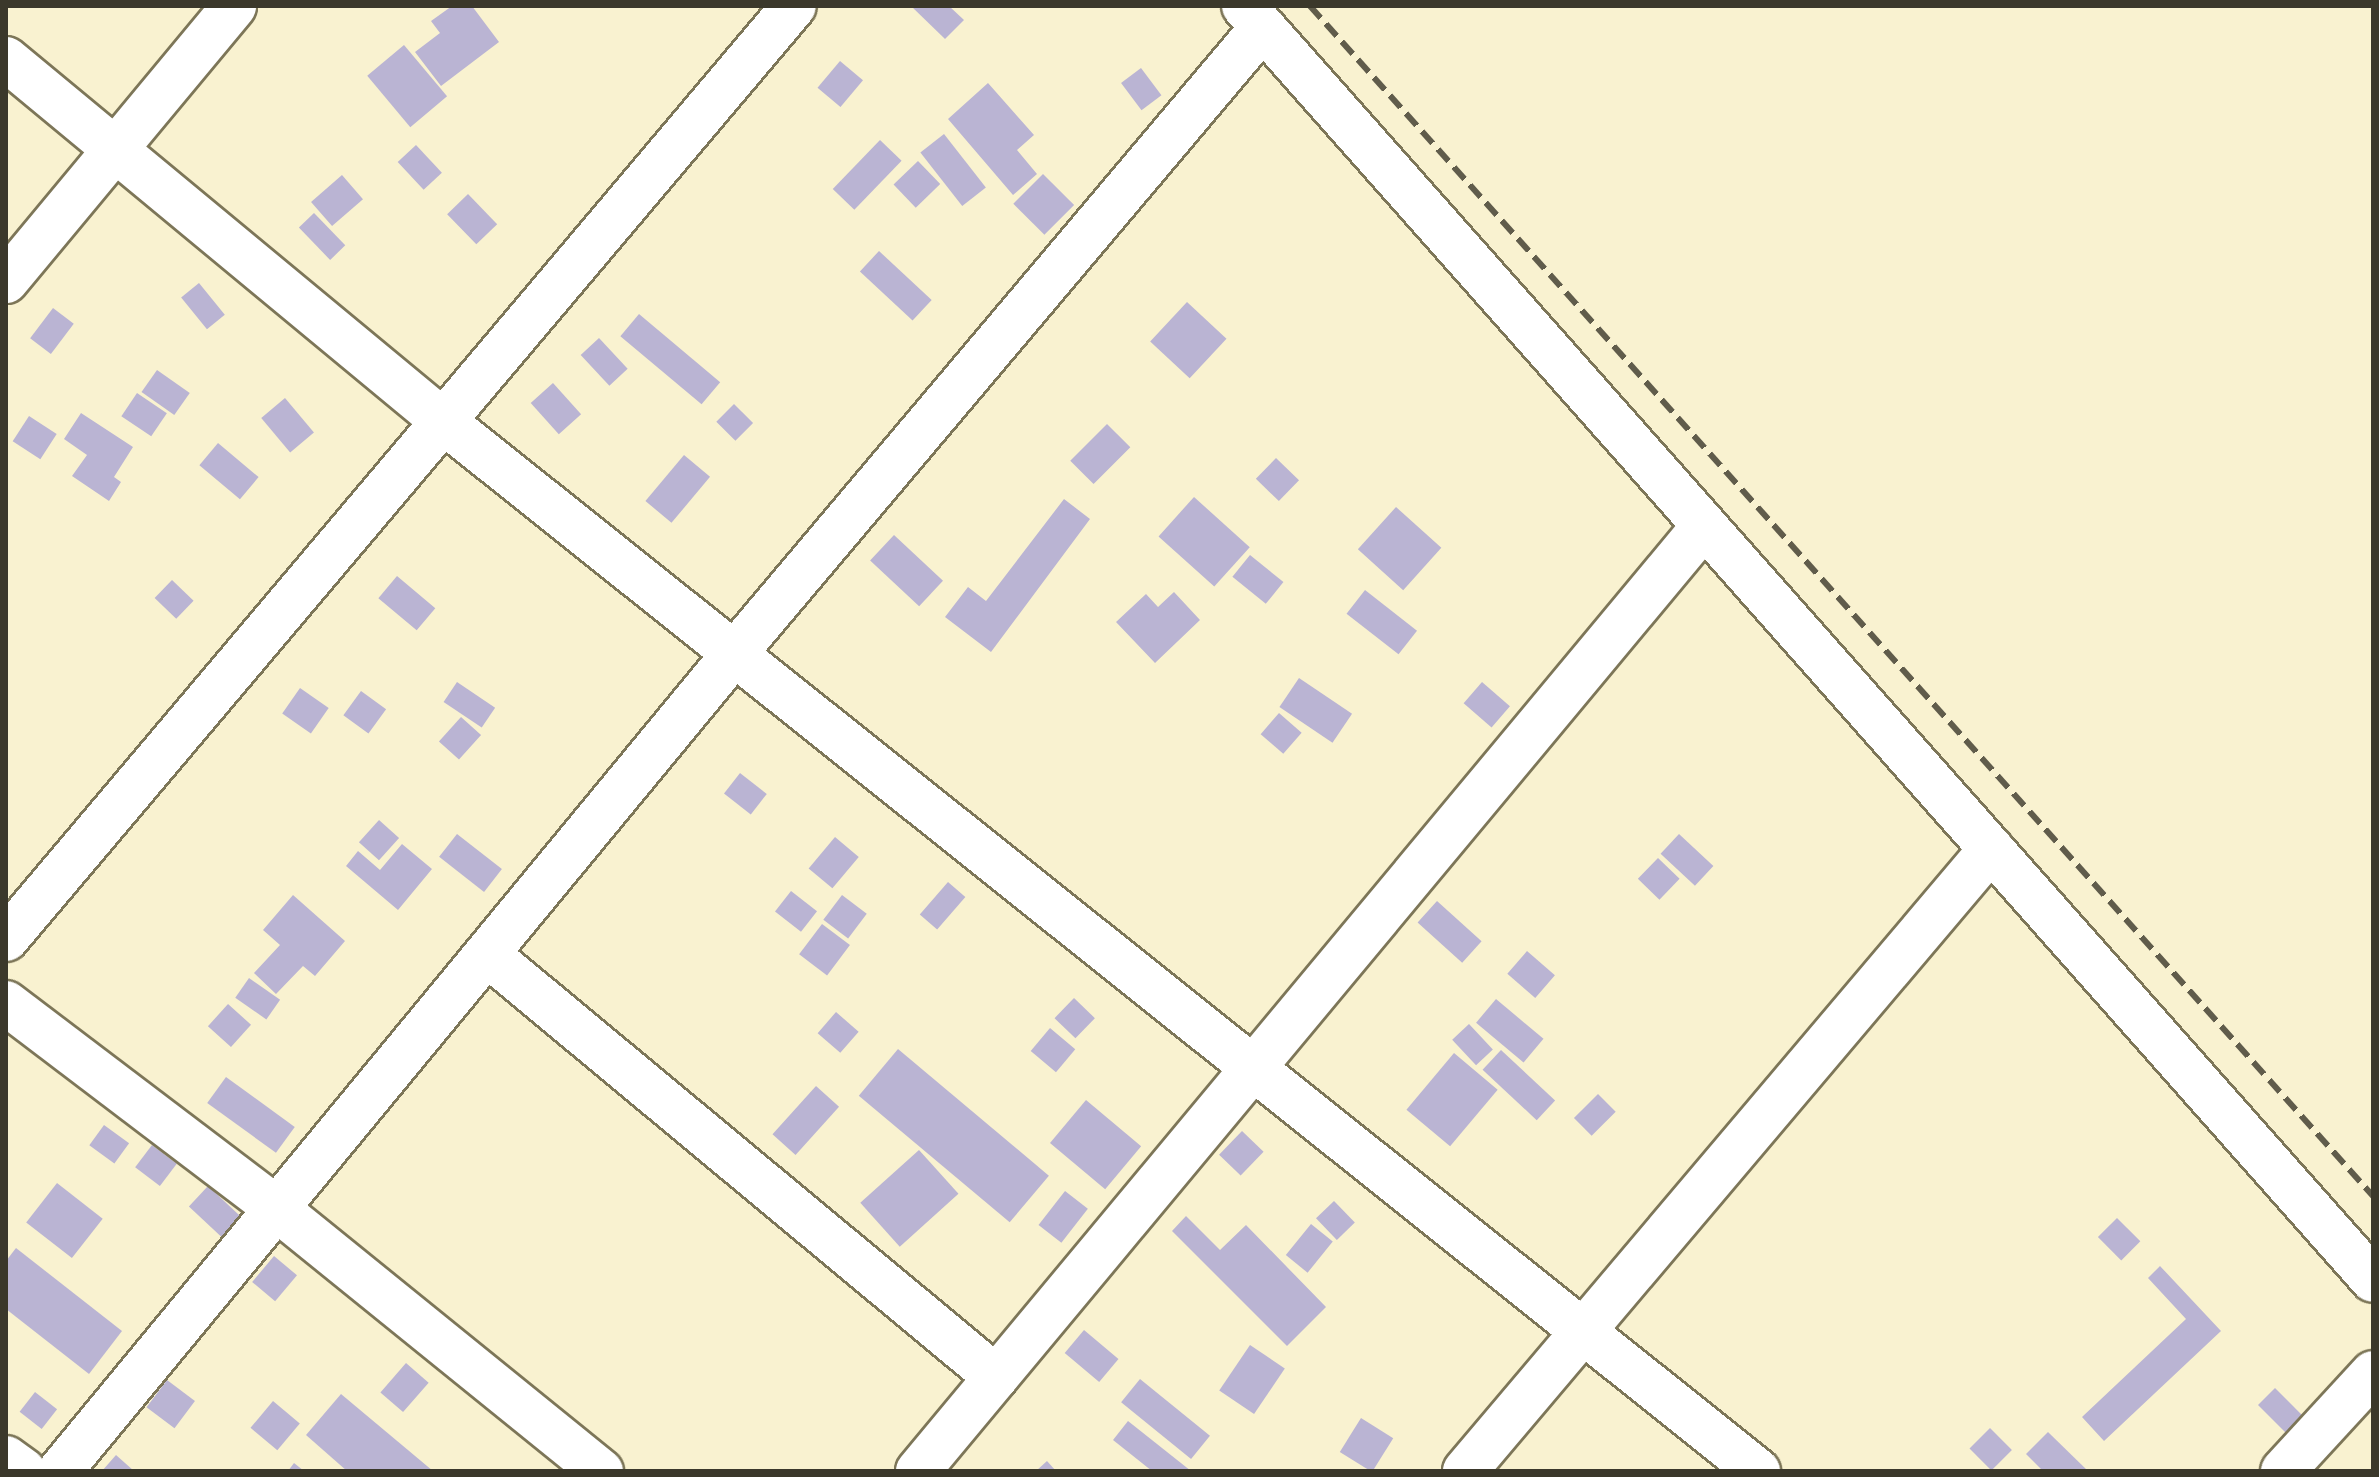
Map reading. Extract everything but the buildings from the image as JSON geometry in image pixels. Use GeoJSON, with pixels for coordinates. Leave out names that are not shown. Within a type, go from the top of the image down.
{"type":"FeatureCollection","features":[{"type":"Feature","properties":{"kind":"street"},"geometry":{"type":"LineString","coordinates":[[6,281],[117,151],[234,6]]}},
{"type":"Feature","properties":{"kind":"street"},"geometry":{"type":"LineString","coordinates":[[6,939],[794,6]]}},
{"type":"Feature","properties":{"kind":"street"},"geometry":{"type":"LineString","coordinates":[[60,1471],[734,654],[1253,17],[2373,1280]]}},
{"type":"Feature","properties":{"kind":"street"},"geometry":{"type":"LineString","coordinates":[[6,59],[443,421],[1758,1471]]}},
{"type":"Feature","properties":{"kind":"street"},"geometry":{"type":"LineString","coordinates":[[918,1471],[1704,526]]}},
{"type":"Feature","properties":{"kind":"street"},"geometry":{"type":"LineString","coordinates":[[1465,1471],[1991,849]]}},
{"type":"Feature","properties":{"kind":"street"},"geometry":{"type":"LineString","coordinates":[[487,954],[996,1377]]}},
{"type":"Feature","properties":{"kind":"street"},"geometry":{"type":"LineString","coordinates":[[6,1003],[277,1209],[601,1471]]}},
{"type":"Feature","properties":{"kind":"street"},"geometry":{"type":"LineString","coordinates":[[2283,1471],[2373,1373]]}},
{"type":"Feature","properties":{"kind":"street"},"geometry":{"type":"LineString","coordinates":[[6,1458],[24,1471]]}},
{"type":"Feature","properties":{"kind":"railway"},"geometry":{"type":"LineString","coordinates":[[1310,6],[2373,1196]]}}]}
